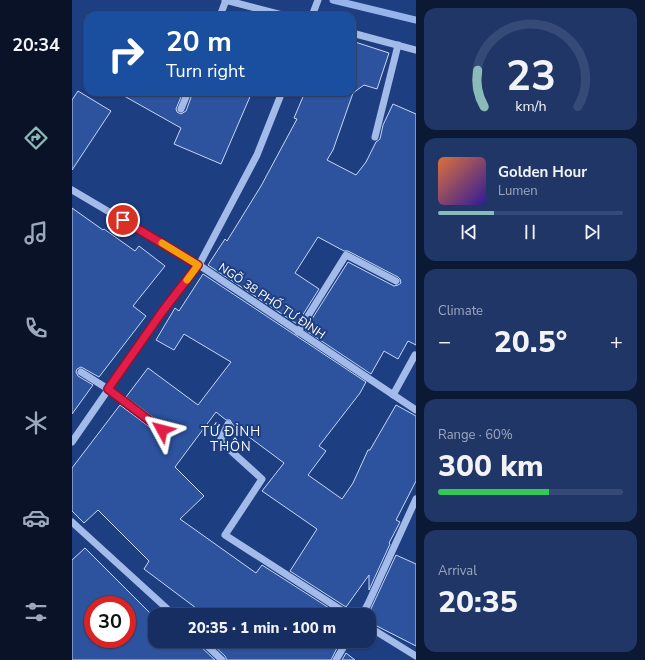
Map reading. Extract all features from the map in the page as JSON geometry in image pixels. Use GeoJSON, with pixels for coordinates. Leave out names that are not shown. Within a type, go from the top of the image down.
{"type":"FeatureCollection","features":[{"type":"Feature","properties":{"kind":"street"},"geometry":{"type":"LineString","coordinates":[[222,12],[226,0],[271,12]]}},
{"type":"Feature","properties":{"kind":"street"},"geometry":{"type":"LineString","coordinates":[[313,12],[318,0]]}},
{"type":"Feature","properties":{"kind":"street"},"geometry":{"type":"LineString","coordinates":[[356,34],[416,50]]}},
{"type":"Feature","properties":{"kind":"street"},"geometry":{"type":"LineString","coordinates":[[375,137],[398,45]]}},
{"type":"Feature","properties":{"kind":"street"},"geometry":{"type":"LineString","coordinates":[[181,110],[186,96]]}},
{"type":"Feature","properties":{"kind":"street"},"geometry":{"type":"LineString","coordinates":[[72,442],[162,312],[198,265],[257,155],[280,96]]}},
{"type":"Feature","properties":{"kind":"street","name":"NGÕ 38 PHỐ TƯ ĐÌNH"},"geometry":{"type":"LineString","coordinates":[[72,190],[198,265],[416,410]]}},
{"type":"Feature","properties":{"kind":"street"},"geometry":{"type":"LineString","coordinates":[[298,332],[346,255],[396,281]]}},
{"type":"Feature","properties":{"kind":"street"},"geometry":{"type":"LineString","coordinates":[[393,395],[415,355]]}},
{"type":"Feature","properties":{"kind":"street"},"geometry":{"type":"LineString","coordinates":[[81,372],[108,389],[162,430]]}},
{"type":"Feature","properties":{"kind":"street"},"geometry":{"type":"LineString","coordinates":[[228,424],[220,440],[262,480],[225,535],[338,608]]}},
{"type":"Feature","properties":{"kind":"street"},"geometry":{"type":"LineString","coordinates":[[366,608],[416,499]]}},
{"type":"Feature","properties":{"kind":"street"},"geometry":{"type":"LineString","coordinates":[[409,514],[416,518]]}},
{"type":"Feature","properties":{"kind":"street"},"geometry":{"type":"LineString","coordinates":[[72,522],[166,608]]}},
{"type":"Feature","properties":{"kind":"street"},"geometry":{"type":"LineString","coordinates":[[376,632],[416,656]]}},
{"type":"Feature","properties":{"kind":"street"},"geometry":{"type":"LineString","coordinates":[[209,648],[222,660]]}},
{"type":"Feature","properties":{"kind":"street"},"geometry":{"type":"LineString","coordinates":[[336,660],[343,648]]}},
{"type":"Feature","properties":{"kind":"building"},"geometry":{"type":"Polygon","coordinates":[[[356,42],[389,53],[377,89],[364,85],[356,91],[356,42]]]}},
{"type":"Feature","properties":{"kind":"building"},"geometry":{"type":"Polygon","coordinates":[[[78,91],[111,111],[72,170],[72,100],[78,91]]]}},
{"type":"Feature","properties":{"kind":"building"},"geometry":{"type":"Polygon","coordinates":[[[124,96],[181,96],[176,109],[177,112],[181,114],[186,111],[192,96],[250,96],[221,164],[174,144],[181,128],[124,96]]]}},
{"type":"Feature","properties":{"kind":"building"},"geometry":{"type":"Polygon","coordinates":[[[303,96],[352,96],[333,150],[327,160],[356,175],[366,162],[376,142],[380,139],[383,125],[393,104],[416,114],[416,345],[408,341],[398,359],[384,351],[371,374],[305,330],[348,262],[394,286],[401,283],[398,277],[318,237],[295,273],[319,289],[297,324],[208,265],[225,239],[227,241],[261,186],[297,119],[294,118],[303,96]]]}},
{"type":"Feature","properties":{"kind":"building"},"geometry":{"type":"Polygon","coordinates":[[[72,208],[135,251],[139,246],[165,266],[133,306],[146,316],[99,377],[81,367],[77,369],[76,372],[78,376],[93,385],[72,414],[72,208]]]}},
{"type":"Feature","properties":{"kind":"building"},"geometry":{"type":"Polygon","coordinates":[[[203,274],[366,382],[360,393],[319,446],[326,451],[308,475],[342,499],[353,483],[368,450],[370,450],[396,405],[416,416],[416,481],[396,520],[400,522],[389,543],[390,544],[369,590],[369,575],[346,607],[290,571],[317,529],[262,491],[284,463],[233,425],[230,420],[226,420],[216,412],[175,467],[204,496],[180,519],[256,573],[262,565],[329,608],[196,608],[144,569],[149,561],[98,510],[84,523],[72,511],[72,468],[120,405],[159,434],[164,435],[166,433],[167,428],[165,426],[126,397],[148,368],[198,405],[231,362],[184,334],[174,350],[156,340],[175,308],[179,311],[203,274]]]}},
{"type":"Feature","properties":{"kind":"building"},"geometry":{"type":"Polygon","coordinates":[[[85,548],[133,596],[84,596],[84,648],[136,648],[136,599],[148,611],[148,648],[202,648],[215,660],[72,660],[72,560],[85,548]]]}},
{"type":"Feature","properties":{"kind":"building"},"geometry":{"type":"Polygon","coordinates":[[[396,555],[416,564],[416,646],[376,626],[376,608],[371,608],[396,555]]]}},
{"type":"Feature","properties":{"kind":"building"},"geometry":{"type":"Polygon","coordinates":[[[216,648],[337,648],[331,660],[227,660],[216,648]]]}},
{"type":"Feature","properties":{"kind":"building"},"geometry":{"type":"Polygon","coordinates":[[[346,653],[355,660],[342,660],[346,653]]]}},
{"type":"Feature","properties":{"kind":"waterway"},"geometry":{"type":"LineString","coordinates":[[333,0],[416,20]]}},
{"type":"Feature","properties":{"kind":"slow traffic"},"geometry":{"type":"LineString","coordinates":[[162,243],[198,265],[187,280]]}},
{"type":"Feature","properties":{"kind":"district","name":"TỨ ĐỈNH THÔN"},"geometry":{"type":"Point","coordinates":[231,440]}},
{"type":"Feature","properties":{"kind":"route"},"geometry":{"type":"LineString","coordinates":[[123,220],[198,265],[162,312],[108,389],[162,430]]}}]}
